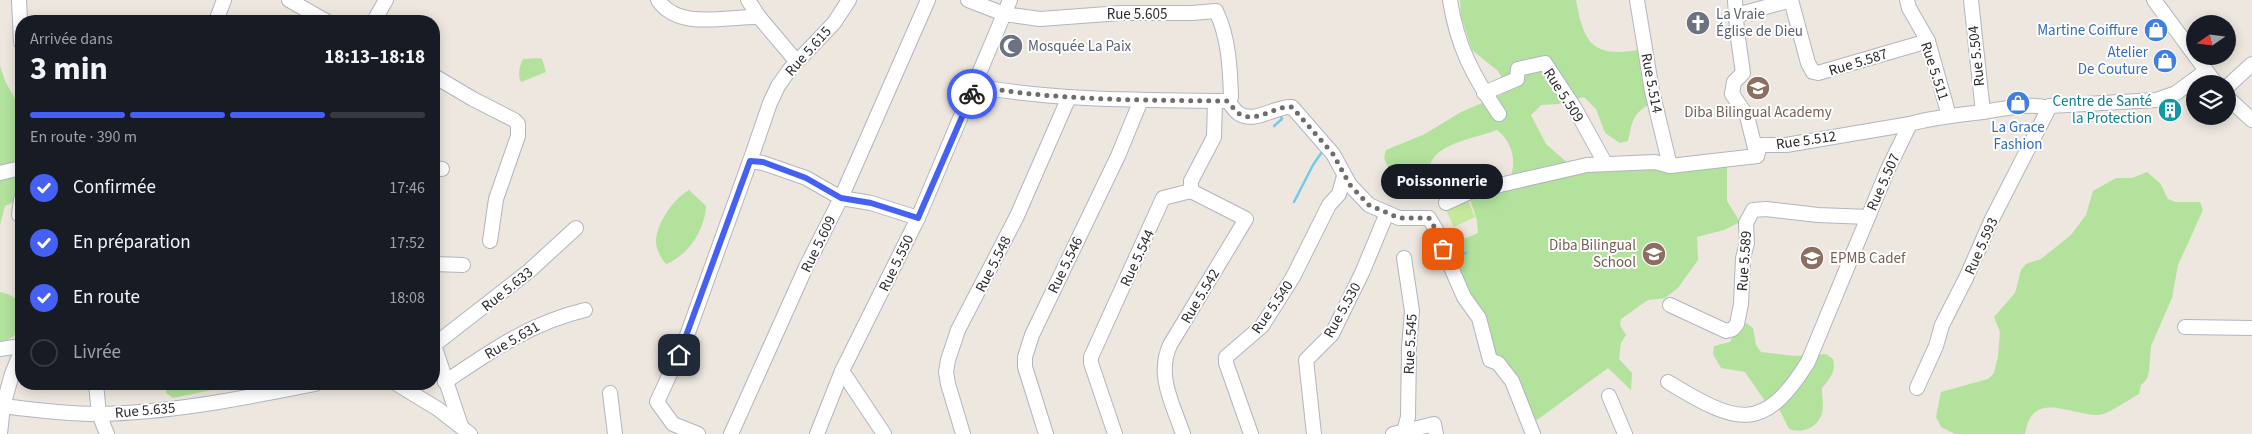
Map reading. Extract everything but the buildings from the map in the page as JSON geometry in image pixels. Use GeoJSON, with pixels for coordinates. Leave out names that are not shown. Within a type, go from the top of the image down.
{"type":"FeatureCollection","features":[{"type":"Feature","properties":{"kind":"street"},"geometry":{"type":"LineString","coordinates":[[19,0],[20,15]]}},
{"type":"Feature","properties":{"kind":"street"},"geometry":{"type":"LineString","coordinates":[[218,15],[224,0]]}},
{"type":"Feature","properties":{"kind":"street"},"geometry":{"type":"LineString","coordinates":[[290,0],[316,15]]}},
{"type":"Feature","properties":{"kind":"street"},"geometry":{"type":"LineString","coordinates":[[377,15],[386,0]]}},
{"type":"Feature","properties":{"kind":"street"},"geometry":{"type":"LineString","coordinates":[[658,0],[668,11],[677,17],[692,19],[759,17]]}},
{"type":"Feature","properties":{"kind":"street"},"geometry":{"type":"LineString","coordinates":[[748,0],[759,17],[797,62]]}},
{"type":"Feature","properties":{"kind":"street","name":"Rue 5.615"},"geometry":{"type":"LineString","coordinates":[[698,434],[673,424],[657,402],[685,341],[770,103],[778,86],[797,62],[834,23],[849,0]]}},
{"type":"Feature","properties":{"kind":"street","name":"Rue 5.609"},"geometry":{"type":"LineString","coordinates":[[731,434],[806,267],[841,198],[928,0]]}},
{"type":"Feature","properties":{"kind":"street","name":"Rue 5.605"},"geometry":{"type":"LineString","coordinates":[[968,0],[1004,14],[1040,19],[1121,13],[1216,11],[1224,26],[1231,97],[1221,101]]}},
{"type":"Feature","properties":{"kind":"street","name":"Rue 5.550"},"geometry":{"type":"LineString","coordinates":[[817,434],[842,371],[918,218],[1010,0]]}},
{"type":"Feature","properties":{"kind":"street"},"geometry":{"type":"LineString","coordinates":[[1450,0],[1454,26],[1462,51],[1484,93],[1499,114]]}},
{"type":"Feature","properties":{"kind":"street","name":"Rue 5.514"},"geometry":{"type":"LineString","coordinates":[[1637,0],[1652,91],[1670,166]]}},
{"type":"Feature","properties":{"kind":"street","name":"Rue 5.512"},"geometry":{"type":"LineString","coordinates":[[1735,0],[1743,73],[1734,82],[1732,94],[1747,116],[1757,156]]}},
{"type":"Feature","properties":{"kind":"street"},"geometry":{"type":"LineString","coordinates":[[1737,15],[1791,0]]}},
{"type":"Feature","properties":{"kind":"street","name":"Rue 5.587"},"geometry":{"type":"LineString","coordinates":[[1791,0],[1808,63],[1813,72],[1818,73],[1928,41]]}},
{"type":"Feature","properties":{"kind":"street","name":"Rue 5.511"},"geometry":{"type":"LineString","coordinates":[[1907,0],[1909,8],[1928,41],[1949,116]]}},
{"type":"Feature","properties":{"kind":"street","name":"Rue 5.504"},"geometry":{"type":"LineString","coordinates":[[1971,0],[1976,63],[1983,112]]}},
{"type":"Feature","properties":{"kind":"street"},"geometry":{"type":"LineString","coordinates":[[2154,0],[2208,75]]}},
{"type":"Feature","properties":{"kind":"street","name":"Rue 5.509"},"geometry":{"type":"LineString","coordinates":[[1484,93],[1517,79],[1518,69],[1545,63],[1574,107],[1605,163]]}},
{"type":"Feature","properties":{"kind":"street"},"geometry":{"type":"LineString","coordinates":[[2236,79],[2252,64]]}},
{"type":"Feature","properties":{"kind":"street"},"geometry":{"type":"LineString","coordinates":[[1910,124],[1949,116],[2032,106],[2049,108],[2050,106],[2156,100],[2176,93],[2206,72]]}},
{"type":"Feature","properties":{"kind":"street"},"geometry":{"type":"LineString","coordinates":[[440,80],[518,124],[518,136],[492,213],[490,241]]}},
{"type":"Feature","properties":{"kind":"street"},"geometry":{"type":"LineString","coordinates":[[975,86],[1012,92],[1069,97],[1221,101],[1239,113],[1252,116],[1262,116],[1292,107],[1333,154],[1344,176],[1369,205],[1399,218],[1429,218],[1438,233],[1464,297],[1479,318],[1490,360],[1498,363],[1512,380],[1533,434]]}},
{"type":"Feature","properties":{"kind":"street","name":"Rue 5.548"},"geometry":{"type":"LineString","coordinates":[[963,434],[948,384],[946,372],[948,360],[958,330],[1017,216],[1069,97]]}},
{"type":"Feature","properties":{"kind":"street","name":"Rue 5.546"},"geometry":{"type":"LineString","coordinates":[[1046,434],[1027,378],[1025,357],[1032,335],[1118,156],[1140,100]]}},
{"type":"Feature","properties":{"kind":"street"},"geometry":{"type":"LineString","coordinates":[[1191,191],[1191,181],[1214,138],[1221,101]]}},
{"type":"Feature","properties":{"kind":"street"},"geometry":{"type":"LineString","coordinates":[[2236,105],[2252,120]]}},
{"type":"Feature","properties":{"kind":"street","name":"Rue 5.593"},"geometry":{"type":"LineString","coordinates":[[1917,388],[1936,346],[1942,325],[1966,278],[1992,219],[2050,106]]}},
{"type":"Feature","properties":{"kind":"street","name":"Rue 5.512"},"geometry":{"type":"LineString","coordinates":[[1757,156],[1760,145],[1786,145],[1910,124]]}},
{"type":"Feature","properties":{"kind":"street","name":"Rue 5.507"},"geometry":{"type":"LineString","coordinates":[[1668,382],[1714,410],[1741,419],[1754,420],[1767,415],[1795,386],[1808,362],[1868,217],[1910,124]]}},
{"type":"Feature","properties":{"kind":"street"},"geometry":{"type":"LineString","coordinates":[[1446,203],[1470,192],[1537,175],[1605,163],[1655,162],[1670,166],[1757,156]]}},
{"type":"Feature","properties":{"kind":"street"},"geometry":{"type":"LineString","coordinates":[[750,161],[763,162],[806,178],[841,198],[871,203],[918,218]]}},
{"type":"Feature","properties":{"kind":"street"},"geometry":{"type":"LineString","coordinates":[[0,173],[15,169]]}},
{"type":"Feature","properties":{"kind":"street","name":"Rue 5.540"},"geometry":{"type":"LineString","coordinates":[[1251,434],[1226,363],[1226,357],[1262,326],[1293,277],[1329,205],[1339,194],[1344,176]]}},
{"type":"Feature","properties":{"kind":"street","name":"Rue 5.544"},"geometry":{"type":"LineString","coordinates":[[1115,434],[1091,357],[1164,198],[1191,191]]}},
{"type":"Feature","properties":{"kind":"street","name":"Rue 5.542"},"geometry":{"type":"LineString","coordinates":[[1183,434],[1164,376],[1165,356],[1246,219],[1191,191]]}},
{"type":"Feature","properties":{"kind":"street","name":"Rue 5.589"},"geometry":{"type":"LineString","coordinates":[[1670,305],[1726,331],[1733,329],[1738,324],[1743,258],[1747,243],[1746,222],[1753,210],[1766,209],[1818,215],[1868,217]]}},
{"type":"Feature","properties":{"kind":"street","name":"Rue 5.530"},"geometry":{"type":"LineString","coordinates":[[1314,434],[1306,360],[1332,334],[1362,273],[1387,213]]}},
{"type":"Feature","properties":{"kind":"street","name":"Rue 5.633"},"geometry":{"type":"LineString","coordinates":[[440,340],[529,271],[576,228]]}},
{"type":"Feature","properties":{"kind":"street","name":"Rue 5.545"},"geometry":{"type":"LineString","coordinates":[[1398,432],[1408,417],[1409,348],[1412,311],[1404,258]]}},
{"type":"Feature","properties":{"kind":"street"},"geometry":{"type":"LineString","coordinates":[[440,264],[463,265]]}},
{"type":"Feature","properties":{"kind":"street","name":"Rue 5.631"},"geometry":{"type":"LineString","coordinates":[[445,382],[501,344],[532,327],[554,318],[584,310]]}},
{"type":"Feature","properties":{"kind":"street"},"geometry":{"type":"LineString","coordinates":[[2185,327],[2252,328]]}},
{"type":"Feature","properties":{"kind":"street"},"geometry":{"type":"LineString","coordinates":[[0,349],[15,347]]}},
{"type":"Feature","properties":{"kind":"street"},"geometry":{"type":"LineString","coordinates":[[440,365],[445,382],[466,430]]}},
{"type":"Feature","properties":{"kind":"street"},"geometry":{"type":"LineString","coordinates":[[0,434],[3,406],[15,367]]}},
{"type":"Feature","properties":{"kind":"street"},"geometry":{"type":"LineString","coordinates":[[842,371],[884,434]]}},
{"type":"Feature","properties":{"kind":"street"},"geometry":{"type":"LineString","coordinates":[[97,390],[99,414],[107,434]]}},
{"type":"Feature","properties":{"kind":"street","name":"Rue 5.635"},"geometry":{"type":"LineString","coordinates":[[3,406],[76,414],[99,414],[202,404],[281,390]]}},
{"type":"Feature","properties":{"kind":"street"},"geometry":{"type":"LineString","coordinates":[[407,390],[438,409],[466,430]]}},
{"type":"Feature","properties":{"kind":"street"},"geometry":{"type":"LineString","coordinates":[[610,392],[615,434]]}},
{"type":"Feature","properties":{"kind":"street"},"geometry":{"type":"LineString","coordinates":[[1608,396],[1626,434]]}},
{"type":"Feature","properties":{"kind":"street"},"geometry":{"type":"LineString","coordinates":[[1398,432],[1434,424],[1436,434]]}},
{"type":"Feature","properties":{"kind":"green space"},"geometry":{"type":"Polygon","coordinates":[[[1460,0],[1576,0],[1583,29],[1588,39],[1595,46],[1613,52],[1643,49],[1653,102],[1641,110],[1634,118],[1628,141],[1620,143],[1605,133],[1596,109],[1584,97],[1558,104],[1541,105],[1531,115],[1546,144],[1579,173],[1633,167],[1664,171],[1727,164],[1727,201],[1740,222],[1724,230],[1697,237],[1698,260],[1678,288],[1665,298],[1648,300],[1621,319],[1620,325],[1626,335],[1621,343],[1619,359],[1632,373],[1631,390],[1608,368],[1537,420],[1507,380],[1495,357],[1473,311],[1446,240],[1466,238],[1478,233],[1477,220],[1469,196],[1509,180],[1513,167],[1510,146],[1497,130],[1450,146],[1434,157],[1425,182],[1418,189],[1411,190],[1405,189],[1396,181],[1384,158],[1386,150],[1425,134],[1461,112],[1503,94],[1502,78],[1498,71],[1472,50],[1461,16],[1460,0]]]}},
{"type":"Feature","properties":{"kind":"green space"},"geometry":{"type":"Polygon","coordinates":[[[523,59],[542,59],[546,72],[521,82],[519,73],[523,59]]]}},
{"type":"Feature","properties":{"kind":"green space"},"geometry":{"type":"Polygon","coordinates":[[[0,66],[5,81],[15,99],[15,197],[12,203],[5,206],[0,225],[0,66]]]}},
{"type":"Feature","properties":{"kind":"green space"},"geometry":{"type":"Polygon","coordinates":[[[2147,172],[2160,183],[2168,199],[2176,202],[2200,202],[2203,210],[2178,265],[2172,298],[2151,346],[2147,379],[2141,385],[2139,394],[2113,410],[2098,415],[2064,409],[2044,408],[2035,412],[2029,420],[2025,434],[1955,434],[1941,427],[1936,417],[1941,392],[1988,379],[1994,373],[2000,332],[1994,317],[2015,293],[2021,270],[2026,264],[2041,259],[2071,235],[2086,215],[2093,191],[2116,178],[2132,178],[2147,172]]]}},
{"type":"Feature","properties":{"kind":"green space"},"geometry":{"type":"Polygon","coordinates":[[[689,190],[706,206],[705,215],[694,241],[681,255],[666,264],[657,249],[657,232],[672,204],[689,190]]]}},
{"type":"Feature","properties":{"kind":"green space"},"geometry":{"type":"Polygon","coordinates":[[[1466,196],[1475,217],[1454,227],[1444,206],[1466,196]]]}},
{"type":"Feature","properties":{"kind":"green space"},"geometry":{"type":"Polygon","coordinates":[[[0,292],[15,298],[15,331],[14,336],[0,344],[0,292]]]}},
{"type":"Feature","properties":{"kind":"green space"},"geometry":{"type":"Polygon","coordinates":[[[1746,323],[1753,328],[1756,345],[1761,352],[1794,356],[1826,354],[1833,359],[1833,371],[1822,388],[1822,413],[1817,423],[1813,426],[1799,431],[1789,429],[1778,407],[1769,407],[1745,372],[1721,368],[1713,354],[1714,346],[1730,342],[1738,328],[1746,323]]]}},
{"type":"Feature","properties":{"kind":"green space"},"geometry":{"type":"Polygon","coordinates":[[[166,390],[212,390],[173,398],[166,393],[166,390]]]}},
{"type":"Feature","properties":{"kind":"waterway"},"geometry":{"type":"LineString","coordinates":[[1274,126],[1282,119],[1279,114]]}},
{"type":"Feature","properties":{"kind":"waterway"},"geometry":{"type":"LineString","coordinates":[[1294,202],[1313,165],[1324,149]]}},
{"type":"Feature","properties":{"kind":"waterway"},"geometry":{"type":"LineString","coordinates":[[1444,240],[1461,235]]}},
{"type":"Feature","properties":{"kind":"waterway"},"geometry":{"type":"LineString","coordinates":[[1451,256],[1466,253]]}},
{"type":"Feature","properties":{"kind":"way so far"},"geometry":{"type":"LineString","coordinates":[[972,94],[975,86],[1012,92],[1088,99],[1227,101],[1239,113],[1252,116],[1262,116],[1289,106],[1292,107],[1333,154],[1350,185],[1369,205],[1399,218],[1429,218],[1438,233],[1443,249]]}},
{"type":"Feature","properties":{"kind":"place","name":"La Vraie Église de Dieu"},"geometry":{"type":"Point","coordinates":[1698,23]}},
{"type":"Feature","properties":{"kind":"place","name":"Martine Coiffure"},"geometry":{"type":"Point","coordinates":[2156,30]}},
{"type":"Feature","properties":{"kind":"place","name":"Mosquée La Paix"},"geometry":{"type":"Point","coordinates":[1011,46]}},
{"type":"Feature","properties":{"kind":"place","name":"Atelier De Couture"},"geometry":{"type":"Point","coordinates":[2165,61]}},
{"type":"Feature","properties":{"kind":"place","name":"Diba Bilingual Academy"},"geometry":{"type":"Point","coordinates":[1758,88]}},
{"type":"Feature","properties":{"kind":"place","name":"La Grace Fashion"},"geometry":{"type":"Point","coordinates":[2018,103]}},
{"type":"Feature","properties":{"kind":"place","name":"Centre de Santé la Protection"},"geometry":{"type":"Point","coordinates":[2170,110]}},
{"type":"Feature","properties":{"kind":"place","name":"Poissonnerie"},"geometry":{"type":"Point","coordinates":[1443,249]}},
{"type":"Feature","properties":{"kind":"place","name":"Diba Bilingual School"},"geometry":{"type":"Point","coordinates":[1654,254]}},
{"type":"Feature","properties":{"kind":"place","name":"EPMB Cadef"},"geometry":{"type":"Point","coordinates":[1812,258]}},
{"type":"Feature","properties":{"kind":"route"},"geometry":{"type":"LineString","coordinates":[[679,355],[744,182],[750,161],[763,162],[806,178],[841,198],[871,203],[918,218],[972,94]]}}]}
